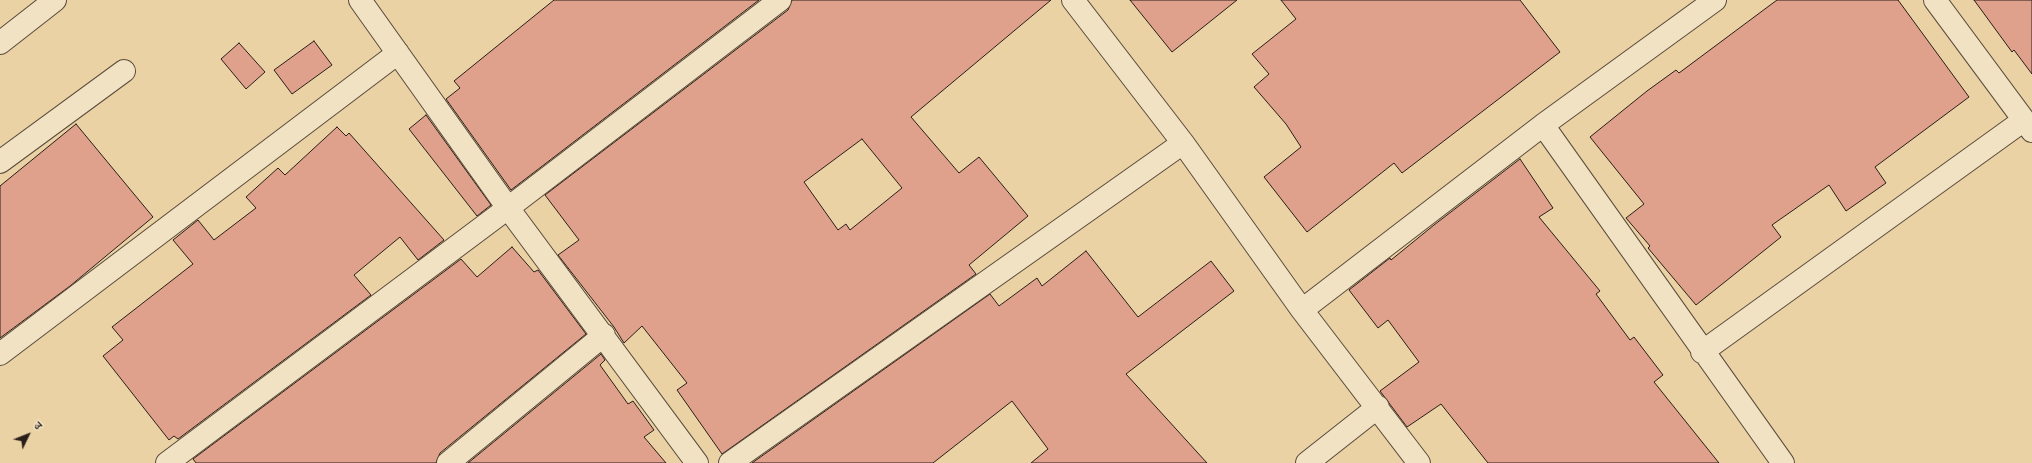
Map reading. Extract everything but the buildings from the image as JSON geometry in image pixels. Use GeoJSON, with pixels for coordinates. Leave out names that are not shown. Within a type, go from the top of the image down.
{"type":"FeatureCollection","features":[{"type":"Feature","properties":{"kind":"street"},"geometry":{"type":"LineString","coordinates":[[0,43],[55,0]]}},
{"type":"Feature","properties":{"kind":"street"},"geometry":{"type":"LineString","coordinates":[[360,0],[508,208],[604,335],[697,463]]}},
{"type":"Feature","properties":{"kind":"street"},"geometry":{"type":"LineString","coordinates":[[168,463],[508,208],[780,0]]}},
{"type":"Feature","properties":{"kind":"street"},"geometry":{"type":"LineString","coordinates":[[1073,0],[1183,143],[1302,310],[1378,407],[1419,463]]}},
{"type":"Feature","properties":{"kind":"street"},"geometry":{"type":"LineString","coordinates":[[1302,310],[1543,125],[1715,0]]}},
{"type":"Feature","properties":{"kind":"street"},"geometry":{"type":"LineString","coordinates":[[1702,352],[2028,126],[1935,0]]}},
{"type":"Feature","properties":{"kind":"street"},"geometry":{"type":"LineString","coordinates":[[0,354],[398,53]]}},
{"type":"Feature","properties":{"kind":"street"},"geometry":{"type":"LineString","coordinates":[[0,162],[124,71]]}},
{"type":"Feature","properties":{"kind":"street"},"geometry":{"type":"LineString","coordinates":[[1543,125],[1702,352],[1783,463]]}},
{"type":"Feature","properties":{"kind":"street"},"geometry":{"type":"LineString","coordinates":[[730,463],[1183,143]]}},
{"type":"Feature","properties":{"kind":"street"},"geometry":{"type":"LineString","coordinates":[[448,463],[604,335]]}},
{"type":"Feature","properties":{"kind":"street"},"geometry":{"type":"LineString","coordinates":[[1307,463],[1378,407]]}}]}
